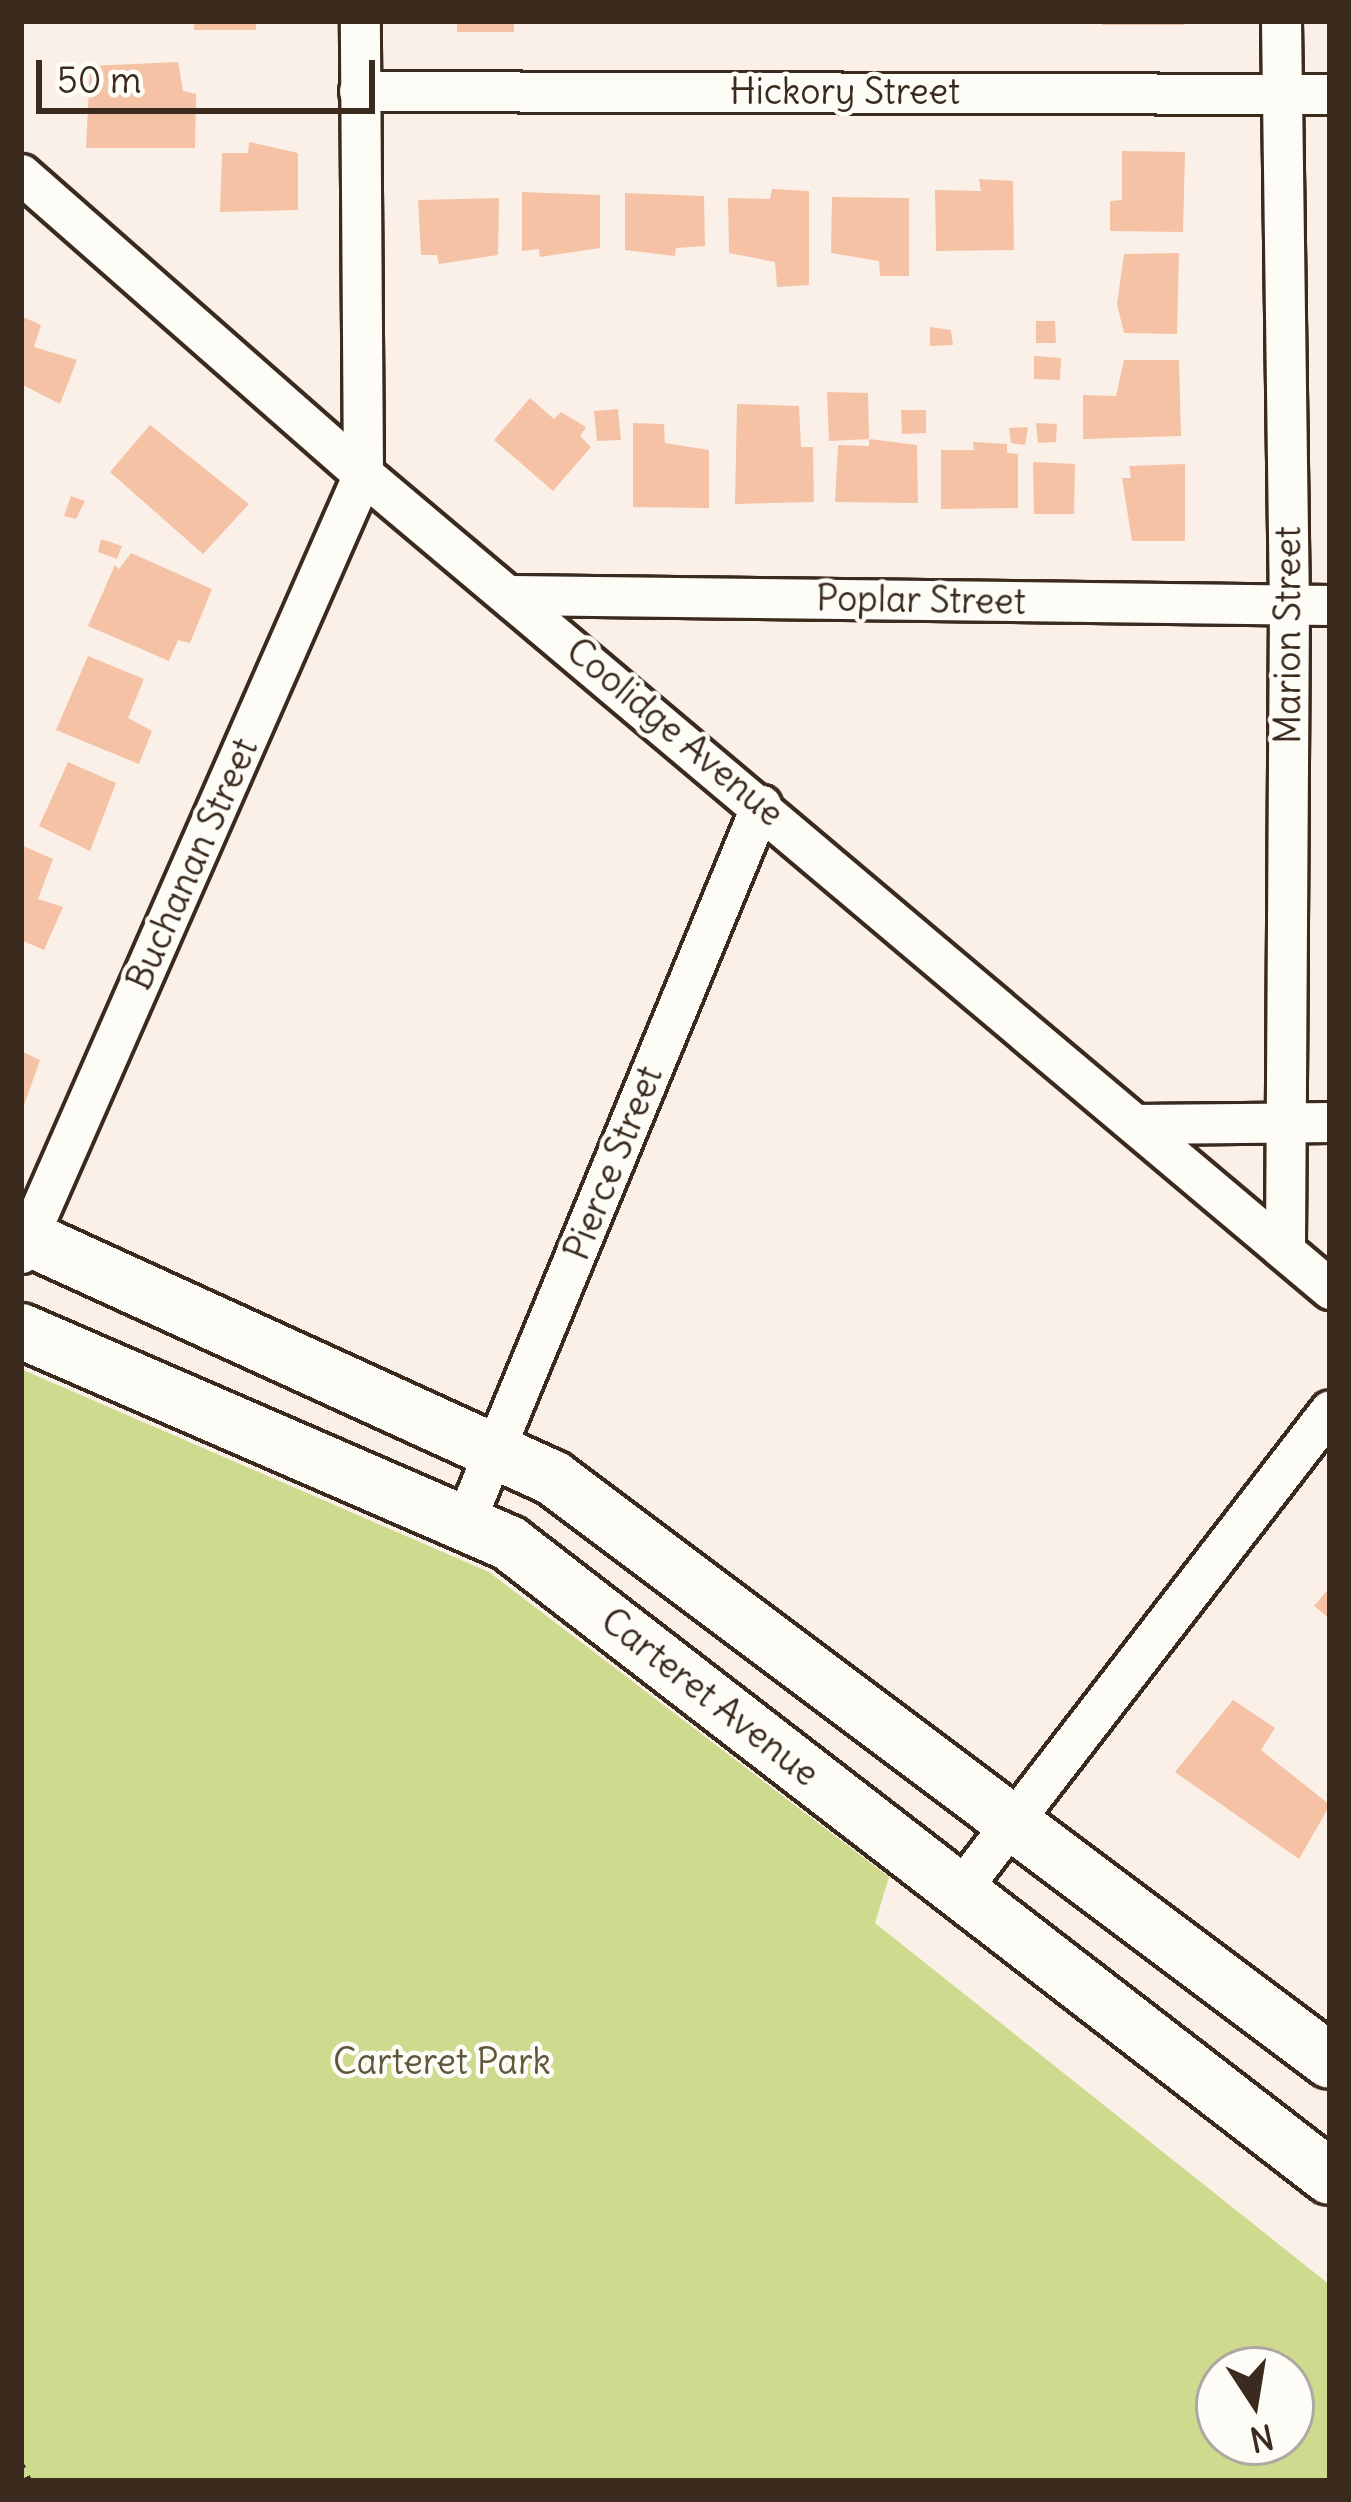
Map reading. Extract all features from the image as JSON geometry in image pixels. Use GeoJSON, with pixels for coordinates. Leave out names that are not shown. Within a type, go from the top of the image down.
{"type":"FeatureCollection","features":[{"type":"Feature","properties":{"kind":"street"},"geometry":{"type":"LineString","coordinates":[[360,21],[363,474]]}},
{"type":"Feature","properties":{"kind":"street","name":"Marion Street"},"geometry":{"type":"LineString","coordinates":[[1280,21],[1289,605],[1285,1249]]}},
{"type":"Feature","properties":{"kind":"street","name":"Hickory Street"},"geometry":{"type":"LineString","coordinates":[[359,91],[1330,94]]}},
{"type":"Feature","properties":{"kind":"street","name":"Coolidge Avenue"},"geometry":{"type":"LineString","coordinates":[[21,173],[363,474],[1330,1289]]}},
{"type":"Feature","properties":{"kind":"street","name":"Buchanan Street"},"geometry":{"type":"LineString","coordinates":[[23,1242],[363,474]]}},
{"type":"Feature","properties":{"kind":"street","name":"Poplar Street"},"geometry":{"type":"LineString","coordinates":[[512,595],[1330,605]]}},
{"type":"Feature","properties":{"kind":"street","name":"Pierce Street"},"geometry":{"type":"LineString","coordinates":[[465,1521],[760,805]]}},
{"type":"Feature","properties":{"kind":"street"},"geometry":{"type":"LineString","coordinates":[[1136,1124],[1330,1122]]}},
{"type":"Feature","properties":{"kind":"street"},"geometry":{"type":"LineString","coordinates":[[23,1242],[495,1447],[654,1549],[1015,1817],[1330,2061]]}},
{"type":"Feature","properties":{"kind":"street","name":"Carteret Avenue"},"geometry":{"type":"LineString","coordinates":[[21,1331],[465,1521],[527,1556],[1330,2177]]}},
{"type":"Feature","properties":{"kind":"street"},"geometry":{"type":"LineString","coordinates":[[959,1891],[1330,1410]]}},
{"type":"Feature","properties":{"kind":"path"},"geometry":{"type":"LineString","coordinates":[[21,2466],[28,2481]]}},
{"type":"Feature","properties":{"kind":"green space","name":"Carteret Park"},"geometry":{"type":"Polygon","coordinates":[[[21,1369],[489,1572],[889,1877],[875,1923],[1330,2285],[1330,2481],[21,2481],[21,1369]]]}},
{"type":"Feature","properties":{"kind":"building"},"geometry":{"type":"Polygon","coordinates":[[[194,21],[256,21],[256,30],[194,30],[194,21]]]}},
{"type":"Feature","properties":{"kind":"building"},"geometry":{"type":"Polygon","coordinates":[[[457,21],[514,21],[514,32],[457,32],[457,21]]]}},
{"type":"Feature","properties":{"kind":"building"},"geometry":{"type":"Polygon","coordinates":[[[1102,21],[1184,21],[1184,25],[1102,25],[1102,21]]]}},
{"type":"Feature","properties":{"kind":"building"},"geometry":{"type":"Polygon","coordinates":[[[178,62],[183,91],[196,94],[195,148],[86,148],[90,66],[178,62]]]}},
{"type":"Feature","properties":{"kind":"building"},"geometry":{"type":"Polygon","coordinates":[[[249,142],[298,153],[298,210],[220,212],[222,153],[248,153],[249,142]]]}},
{"type":"Feature","properties":{"kind":"building"},"geometry":{"type":"Polygon","coordinates":[[[1122,151],[1185,152],[1183,232],[1110,231],[1110,201],[1122,200],[1122,151]]]}},
{"type":"Feature","properties":{"kind":"building"},"geometry":{"type":"Polygon","coordinates":[[[979,179],[1013,181],[1014,250],[936,251],[935,190],[981,191],[979,179]]]}},
{"type":"Feature","properties":{"kind":"building"},"geometry":{"type":"Polygon","coordinates":[[[772,189],[809,191],[809,285],[777,287],[775,262],[729,253],[728,198],[770,199],[772,189]]]}},
{"type":"Feature","properties":{"kind":"building"},"geometry":{"type":"Polygon","coordinates":[[[522,192],[600,195],[600,248],[540,257],[539,249],[522,251],[522,192]]]}},
{"type":"Feature","properties":{"kind":"building"},"geometry":{"type":"Polygon","coordinates":[[[625,193],[704,196],[705,246],[676,248],[675,256],[625,250],[625,193]]]}},
{"type":"Feature","properties":{"kind":"building"},"geometry":{"type":"Polygon","coordinates":[[[832,197],[909,198],[909,276],[880,276],[879,261],[831,253],[832,197]]]}},
{"type":"Feature","properties":{"kind":"building"},"geometry":{"type":"Polygon","coordinates":[[[499,198],[498,255],[439,264],[437,255],[421,255],[418,200],[499,198]]]}},
{"type":"Feature","properties":{"kind":"building"},"geometry":{"type":"Polygon","coordinates":[[[1179,253],[1177,334],[1124,333],[1117,304],[1124,254],[1179,253]]]}},
{"type":"Feature","properties":{"kind":"building"},"geometry":{"type":"Polygon","coordinates":[[[21,316],[41,325],[34,347],[77,360],[60,404],[21,384],[21,316]]]}},
{"type":"Feature","properties":{"kind":"building"},"geometry":{"type":"Polygon","coordinates":[[[1036,321],[1055,321],[1056,343],[1036,343],[1036,321]]]}},
{"type":"Feature","properties":{"kind":"building"},"geometry":{"type":"Polygon","coordinates":[[[930,327],[951,330],[953,345],[930,346],[930,327]]]}},
{"type":"Feature","properties":{"kind":"building"},"geometry":{"type":"Polygon","coordinates":[[[1034,356],[1061,358],[1060,380],[1034,379],[1034,356]]]}},
{"type":"Feature","properties":{"kind":"building"},"geometry":{"type":"Polygon","coordinates":[[[1124,360],[1179,360],[1181,436],[1083,439],[1083,395],[1116,396],[1124,360]]]}},
{"type":"Feature","properties":{"kind":"building"},"geometry":{"type":"Polygon","coordinates":[[[827,392],[868,393],[869,439],[829,441],[827,392]]]}},
{"type":"Feature","properties":{"kind":"building"},"geometry":{"type":"Polygon","coordinates":[[[530,398],[554,419],[561,412],[586,427],[580,436],[591,447],[553,491],[494,440],[530,398]]]}},
{"type":"Feature","properties":{"kind":"building"},"geometry":{"type":"Polygon","coordinates":[[[737,404],[799,406],[801,447],[813,447],[814,502],[735,504],[737,404]]]}},
{"type":"Feature","properties":{"kind":"building"},"geometry":{"type":"Polygon","coordinates":[[[618,409],[621,440],[597,441],[594,411],[618,409]]]}},
{"type":"Feature","properties":{"kind":"building"},"geometry":{"type":"Polygon","coordinates":[[[901,410],[926,410],[926,433],[902,434],[901,410]]]}},
{"type":"Feature","properties":{"kind":"building"},"geometry":{"type":"Polygon","coordinates":[[[633,423],[664,424],[665,443],[709,450],[709,508],[633,507],[633,423]]]}},
{"type":"Feature","properties":{"kind":"building"},"geometry":{"type":"Polygon","coordinates":[[[1036,423],[1057,424],[1056,442],[1038,443],[1036,423]]]}},
{"type":"Feature","properties":{"kind":"building"},"geometry":{"type":"Polygon","coordinates":[[[150,425],[249,504],[203,554],[110,472],[150,425]]]}},
{"type":"Feature","properties":{"kind":"building"},"geometry":{"type":"Polygon","coordinates":[[[1028,427],[1025,445],[1011,443],[1009,428],[1028,427]]]}},
{"type":"Feature","properties":{"kind":"building"},"geometry":{"type":"Polygon","coordinates":[[[869,439],[917,445],[918,503],[835,502],[838,445],[869,446],[869,439]]]}},
{"type":"Feature","properties":{"kind":"building"},"geometry":{"type":"Polygon","coordinates":[[[973,442],[1007,444],[1007,453],[1018,454],[1018,508],[941,509],[941,450],[974,450],[973,442]]]}},
{"type":"Feature","properties":{"kind":"building"},"geometry":{"type":"Polygon","coordinates":[[[1033,462],[1075,464],[1074,514],[1034,514],[1033,462]]]}},
{"type":"Feature","properties":{"kind":"building"},"geometry":{"type":"Polygon","coordinates":[[[1185,464],[1185,541],[1132,541],[1122,478],[1131,478],[1129,466],[1185,464]]]}},
{"type":"Feature","properties":{"kind":"building"},"geometry":{"type":"Polygon","coordinates":[[[71,496],[85,501],[76,519],[64,516],[71,496]]]}},
{"type":"Feature","properties":{"kind":"building"},"geometry":{"type":"Polygon","coordinates":[[[101,539],[122,546],[117,559],[98,552],[101,539]]]}},
{"type":"Feature","properties":{"kind":"building"},"geometry":{"type":"Polygon","coordinates":[[[131,553],[212,589],[190,643],[178,640],[169,661],[88,626],[115,565],[119,569],[131,553]]]}},
{"type":"Feature","properties":{"kind":"building"},"geometry":{"type":"Polygon","coordinates":[[[88,656],[144,679],[128,718],[152,731],[139,764],[56,730],[88,656]]]}},
{"type":"Feature","properties":{"kind":"building"},"geometry":{"type":"Polygon","coordinates":[[[68,762],[116,783],[90,851],[39,826],[68,762]]]}},
{"type":"Feature","properties":{"kind":"building"},"geometry":{"type":"Polygon","coordinates":[[[21,845],[53,859],[38,899],[63,907],[44,950],[21,940],[21,845]]]}},
{"type":"Feature","properties":{"kind":"building"},"geometry":{"type":"Polygon","coordinates":[[[21,1051],[40,1060],[22,1111],[21,1111],[21,1051]]]}},
{"type":"Feature","properties":{"kind":"building"},"geometry":{"type":"Polygon","coordinates":[[[1330,1587],[1330,1619],[1314,1606],[1330,1587]]]}},
{"type":"Feature","properties":{"kind":"building"},"geometry":{"type":"Polygon","coordinates":[[[1233,1700],[1275,1728],[1261,1750],[1330,1805],[1299,1859],[1175,1772],[1233,1700]]]}}]}
